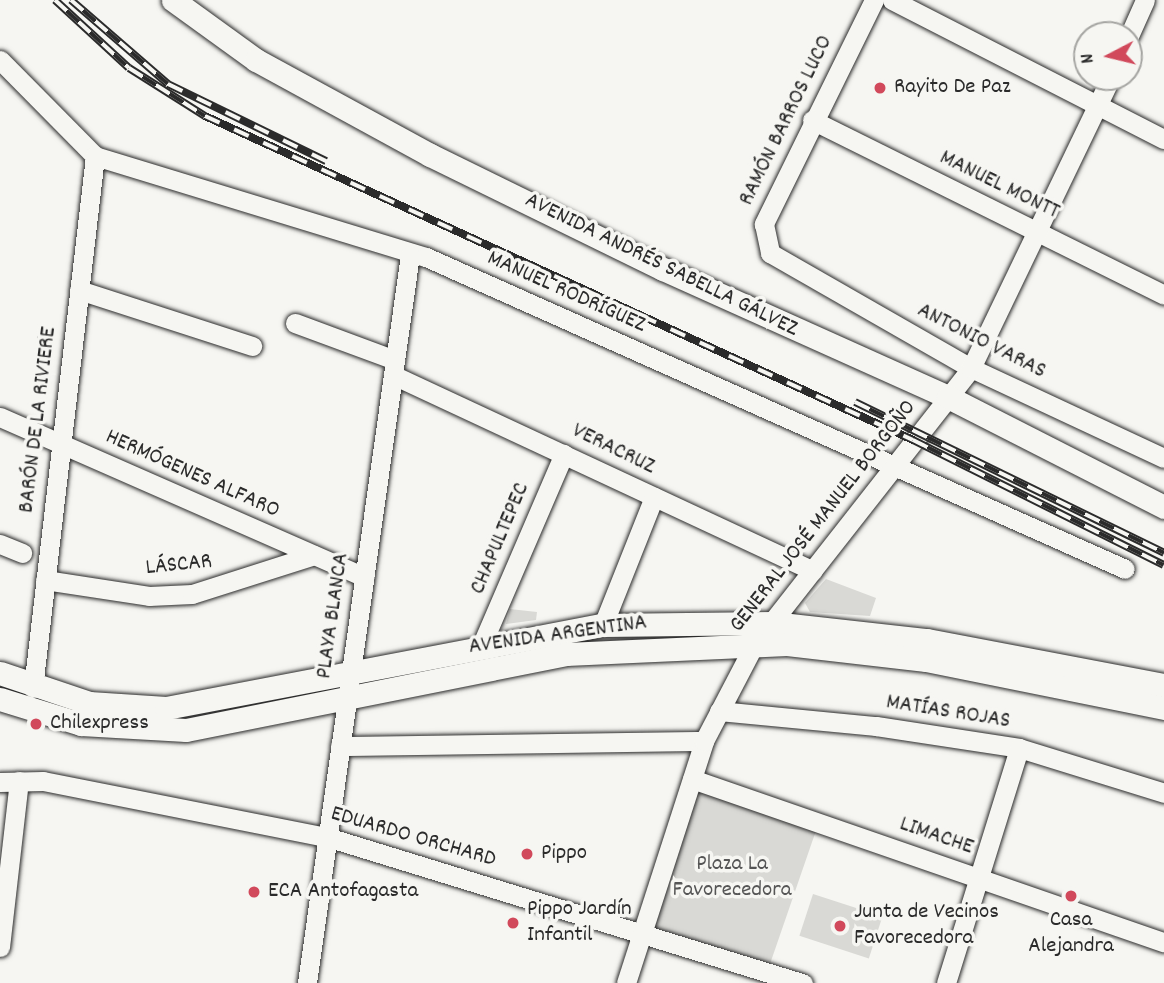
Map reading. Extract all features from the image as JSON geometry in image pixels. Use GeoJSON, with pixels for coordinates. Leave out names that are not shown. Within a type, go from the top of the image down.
{"type":"FeatureCollection","features":[{"type":"Feature","properties":{"kind":"main road","name":"AVENIDA ANDRÉS SABELLA GÁLVEZ"},"geometry":{"type":"LineString","coordinates":[[173,0],[256,60],[422,150],[663,269],[948,397],[1164,507]]}},
{"type":"Feature","properties":{"kind":"main road","name":"AVENIDA ARGENTINA"},"geometry":{"type":"LineString","coordinates":[[0,673],[33,688],[89,703],[166,708],[482,644],[603,625],[772,623],[927,640],[1164,685]]}},
{"type":"Feature","properties":{"kind":"main road","name":"AVENIDA ARGENTINA"},"geometry":{"type":"LineString","coordinates":[[0,699],[81,724],[161,731],[347,699],[566,654],[754,645],[926,660],[1164,708]]}},
{"type":"Feature","properties":{"kind":"street","name":"RAMÓN BARROS LUCO"},"geometry":{"type":"LineString","coordinates":[[780,263],[763,237],[764,224],[811,120],[874,0]]}},
{"type":"Feature","properties":{"kind":"street"},"geometry":{"type":"LineString","coordinates":[[892,0],[1164,139]]}},
{"type":"Feature","properties":{"kind":"street"},"geometry":{"type":"LineString","coordinates":[[1135,21],[1144,0]]}},
{"type":"Feature","properties":{"kind":"street","name":"MANUEL RODRÍGUEZ"},"geometry":{"type":"LineString","coordinates":[[0,60],[95,156],[410,255],[1125,569]]}},
{"type":"Feature","properties":{"kind":"street","name":"GENERAL JOSÉ MANUEL BORGOÑO"},"geometry":{"type":"LineString","coordinates":[[626,983],[704,741],[754,645],[971,368],[1105,91]]}},
{"type":"Feature","properties":{"kind":"street","name":"MANUEL MONTT"},"geometry":{"type":"LineString","coordinates":[[811,120],[1164,295]]}},
{"type":"Feature","properties":{"kind":"street","name":"BARÓN DE LA RIVIERE"},"geometry":{"type":"LineString","coordinates":[[33,688],[95,156]]}},
{"type":"Feature","properties":{"kind":"street","name":"PLAYA BLANCA"},"geometry":{"type":"LineString","coordinates":[[307,983],[410,255]]}},
{"type":"Feature","properties":{"kind":"street","name":"ANTONIO VARAS"},"geometry":{"type":"LineString","coordinates":[[780,263],[971,368],[1164,458]]}},
{"type":"Feature","properties":{"kind":"street"},"geometry":{"type":"LineString","coordinates":[[79,290],[252,346]]}},
{"type":"Feature","properties":{"kind":"street","name":"VERACRUZ"},"geometry":{"type":"LineString","coordinates":[[295,323],[394,368],[564,454],[813,571]]}},
{"type":"Feature","properties":{"kind":"street","name":"HERMÓGENES ALFARO"},"geometry":{"type":"LineString","coordinates":[[0,417],[364,577]]}},
{"type":"Feature","properties":{"kind":"street","name":"CHAPULTEPEC"},"geometry":{"type":"LineString","coordinates":[[482,644],[564,454]]}},
{"type":"Feature","properties":{"kind":"street"},"geometry":{"type":"LineString","coordinates":[[603,625],[654,497]]}},
{"type":"Feature","properties":{"kind":"street"},"geometry":{"type":"LineString","coordinates":[[0,544],[22,553]]}},
{"type":"Feature","properties":{"kind":"street","name":"LÁSCAR"},"geometry":{"type":"LineString","coordinates":[[46,580],[149,596],[192,594],[314,555]]}},
{"type":"Feature","properties":{"kind":"street","name":"MATÍAS ROJAS"},"geometry":{"type":"LineString","coordinates":[[719,711],[876,726],[1019,748],[1164,793]]}},
{"type":"Feature","properties":{"kind":"street"},"geometry":{"type":"LineString","coordinates":[[340,746],[704,741]]}},
{"type":"Feature","properties":{"kind":"street"},"geometry":{"type":"LineString","coordinates":[[946,983],[1019,748]]}},
{"type":"Feature","properties":{"kind":"street","name":"LIMACHE"},"geometry":{"type":"LineString","coordinates":[[692,779],[1164,942]]}},
{"type":"Feature","properties":{"kind":"street"},"geometry":{"type":"LineString","coordinates":[[0,947],[10,782]]}},
{"type":"Feature","properties":{"kind":"street","name":"EDUARDO ORCHARD"},"geometry":{"type":"LineString","coordinates":[[10,782],[327,837],[803,983]]}},
{"type":"Feature","properties":{"kind":"green space"},"geometry":{"type":"Polygon","coordinates":[[[826,579],[876,598],[870,616],[810,612],[805,603],[826,579]]]}},
{"type":"Feature","properties":{"kind":"green space"},"geometry":{"type":"Polygon","coordinates":[[[510,609],[537,612],[536,620],[506,624],[510,609]]]}},
{"type":"Feature","properties":{"kind":"green space","name":"Plaza La Favorecedora"},"geometry":{"type":"Polygon","coordinates":[[[692,779],[819,823],[766,975],[640,931],[692,779]]]}},
{"type":"Feature","properties":{"kind":"green space","name":"Junta de Vecinos Favorecedora"},"geometry":{"type":"Polygon","coordinates":[[[813,894],[882,917],[869,958],[799,936],[813,894]]]}},
{"type":"Feature","properties":{"kind":"shaded area"},"geometry":{"type":"Polygon","coordinates":[[[42,331],[48,331],[53,339],[51,345],[42,347],[37,342],[37,336],[42,331]]]}},
{"type":"Feature","properties":{"kind":"railway"},"geometry":{"type":"LineString","coordinates":[[55,0],[129,68],[205,116],[913,440],[1164,565]]}},
{"type":"Feature","properties":{"kind":"railway"},"geometry":{"type":"LineString","coordinates":[[71,0],[168,84],[326,161]]}},
{"type":"Feature","properties":{"kind":"railway"},"geometry":{"type":"LineString","coordinates":[[855,402],[1164,553]]}},
{"type":"Feature","properties":{"kind":"place","name":"Rayito De Paz"},"geometry":{"type":"Point","coordinates":[880,88]}},
{"type":"Feature","properties":{"kind":"place","name":"Chilexpress"},"geometry":{"type":"Point","coordinates":[36,724]}},
{"type":"Feature","properties":{"kind":"place","name":"Pippo"},"geometry":{"type":"Point","coordinates":[527,854]}},
{"type":"Feature","properties":{"kind":"place","name":"ECA Antofagasta"},"geometry":{"type":"Point","coordinates":[254,892]}},
{"type":"Feature","properties":{"kind":"place","name":"Casa Alejandra"},"geometry":{"type":"Point","coordinates":[1071,896]}},
{"type":"Feature","properties":{"kind":"place","name":"Pippo Jardín Infantil"},"geometry":{"type":"Point","coordinates":[513,923]}},
{"type":"Feature","properties":{"kind":"place","name":"Junta de Vecinos Favorecedora"},"geometry":{"type":"Point","coordinates":[840,926]}}]}
